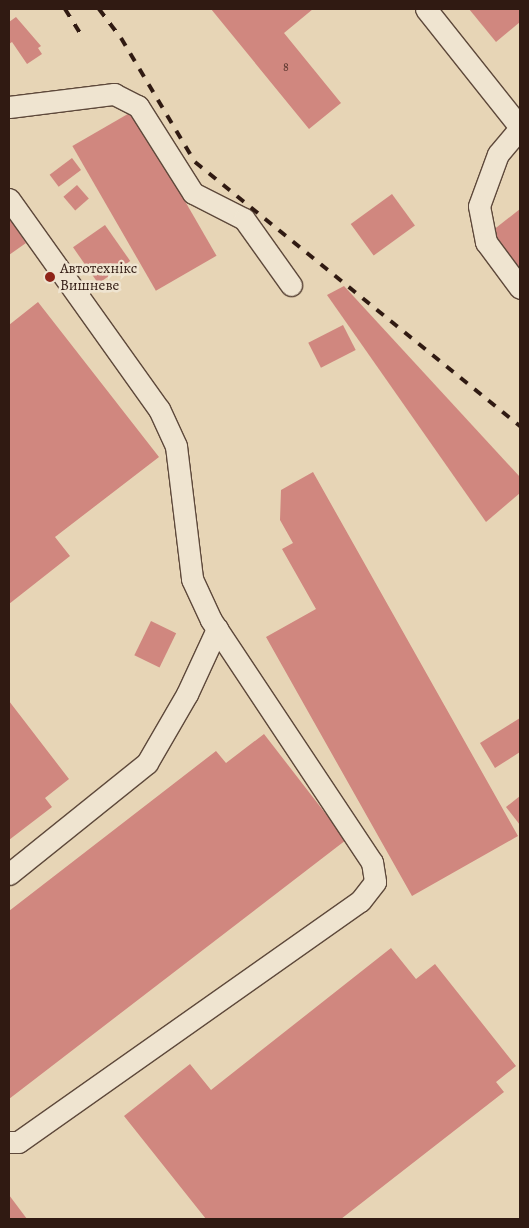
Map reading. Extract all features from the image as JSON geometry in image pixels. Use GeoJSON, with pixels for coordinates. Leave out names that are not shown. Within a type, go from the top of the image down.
{"type":"FeatureCollection","features":[{"type":"Feature","properties":{"kind":"lane"},"geometry":{"type":"LineString","coordinates":[[426,9],[520,127],[504,144],[498,154],[480,206],[486,242],[520,288]]}},
{"type":"Feature","properties":{"kind":"lane"},"geometry":{"type":"LineString","coordinates":[[9,107],[114,94],[138,106],[193,193],[244,219],[291,285]]}},
{"type":"Feature","properties":{"kind":"lane"},"geometry":{"type":"LineString","coordinates":[[9,199],[159,409],[176,446],[192,579],[217,629],[372,862],[375,882],[360,901],[18,1142],[9,1142]]}},
{"type":"Feature","properties":{"kind":"lane"},"geometry":{"type":"LineString","coordinates":[[9,874],[147,763],[188,694],[217,629]]}},
{"type":"Feature","properties":{"kind":"building"},"geometry":{"type":"Polygon","coordinates":[[[211,9],[313,9],[284,33],[341,103],[309,129],[211,9]]]}},
{"type":"Feature","properties":{"kind":"building"},"geometry":{"type":"Polygon","coordinates":[[[469,9],[520,9],[520,22],[496,42],[469,9]]]}},
{"type":"Feature","properties":{"kind":"building"},"geometry":{"type":"Polygon","coordinates":[[[16,17],[41,46],[38,48],[42,54],[27,64],[12,42],[9,44],[9,22],[16,17]]]}},
{"type":"Feature","properties":{"kind":"building"},"geometry":{"type":"Polygon","coordinates":[[[133,111],[216,256],[156,291],[72,146],[133,111]]]}},
{"type":"Feature","properties":{"kind":"building"},"geometry":{"type":"Polygon","coordinates":[[[72,158],[81,170],[59,187],[50,175],[72,158]]]}},
{"type":"Feature","properties":{"kind":"building"},"geometry":{"type":"Polygon","coordinates":[[[77,185],[89,199],[75,210],[63,197],[77,185]]]}},
{"type":"Feature","properties":{"kind":"building"},"geometry":{"type":"Polygon","coordinates":[[[392,194],[415,226],[374,256],[351,224],[392,194]]]}},
{"type":"Feature","properties":{"kind":"building"},"geometry":{"type":"Polygon","coordinates":[[[520,209],[520,270],[492,231],[520,209]]]}},
{"type":"Feature","properties":{"kind":"building"},"geometry":{"type":"Polygon","coordinates":[[[9,210],[16,217],[11,221],[26,243],[9,255],[9,210]]]}},
{"type":"Feature","properties":{"kind":"building"},"geometry":{"type":"Polygon","coordinates":[[[105,225],[130,261],[98,283],[73,247],[105,225]]]}},
{"type":"Feature","properties":{"kind":"building"},"geometry":{"type":"Polygon","coordinates":[[[344,286],[520,477],[520,493],[486,522],[327,295],[344,286]]]}},
{"type":"Feature","properties":{"kind":"building"},"geometry":{"type":"Polygon","coordinates":[[[38,302],[159,457],[55,537],[70,556],[9,604],[9,325],[38,302]]]}},
{"type":"Feature","properties":{"kind":"building"},"geometry":{"type":"Polygon","coordinates":[[[343,325],[356,350],[321,368],[308,343],[343,325]]]}},
{"type":"Feature","properties":{"kind":"building"},"geometry":{"type":"Polygon","coordinates":[[[313,472],[518,836],[412,896],[266,637],[316,609],[282,549],[293,543],[280,520],[281,490],[313,472]]]}},
{"type":"Feature","properties":{"kind":"building"},"geometry":{"type":"Polygon","coordinates":[[[151,621],[176,633],[160,667],[134,655],[151,621]]]}},
{"type":"Feature","properties":{"kind":"building"},"geometry":{"type":"Polygon","coordinates":[[[9,701],[69,779],[45,798],[52,807],[9,840],[9,701]]]}},
{"type":"Feature","properties":{"kind":"building"},"geometry":{"type":"Polygon","coordinates":[[[520,718],[520,752],[495,768],[480,743],[520,718]]]}},
{"type":"Feature","properties":{"kind":"building"},"geometry":{"type":"Polygon","coordinates":[[[264,734],[346,840],[9,1099],[9,911],[216,751],[226,763],[264,734]]]}},
{"type":"Feature","properties":{"kind":"building"},"geometry":{"type":"Polygon","coordinates":[[[520,796],[520,825],[506,807],[520,796]]]}},
{"type":"Feature","properties":{"kind":"building"},"geometry":{"type":"Polygon","coordinates":[[[391,948],[416,979],[435,964],[516,1066],[496,1082],[504,1092],[341,1219],[206,1219],[124,1116],[190,1064],[211,1090],[391,948]]]}},
{"type":"Feature","properties":{"kind":"building"},"geometry":{"type":"Polygon","coordinates":[[[9,1195],[27,1219],[9,1219],[9,1195]]]}},
{"type":"Feature","properties":{"kind":"railway"},"geometry":{"type":"LineString","coordinates":[[65,9],[82,36]]}},
{"type":"Feature","properties":{"kind":"railway"},"geometry":{"type":"LineString","coordinates":[[99,9],[121,38],[195,162],[520,426]]}},
{"type":"Feature","properties":{"kind":"place","name":"Автотехнікс Вишневе"},"geometry":{"type":"Point","coordinates":[50,277]}}]}
